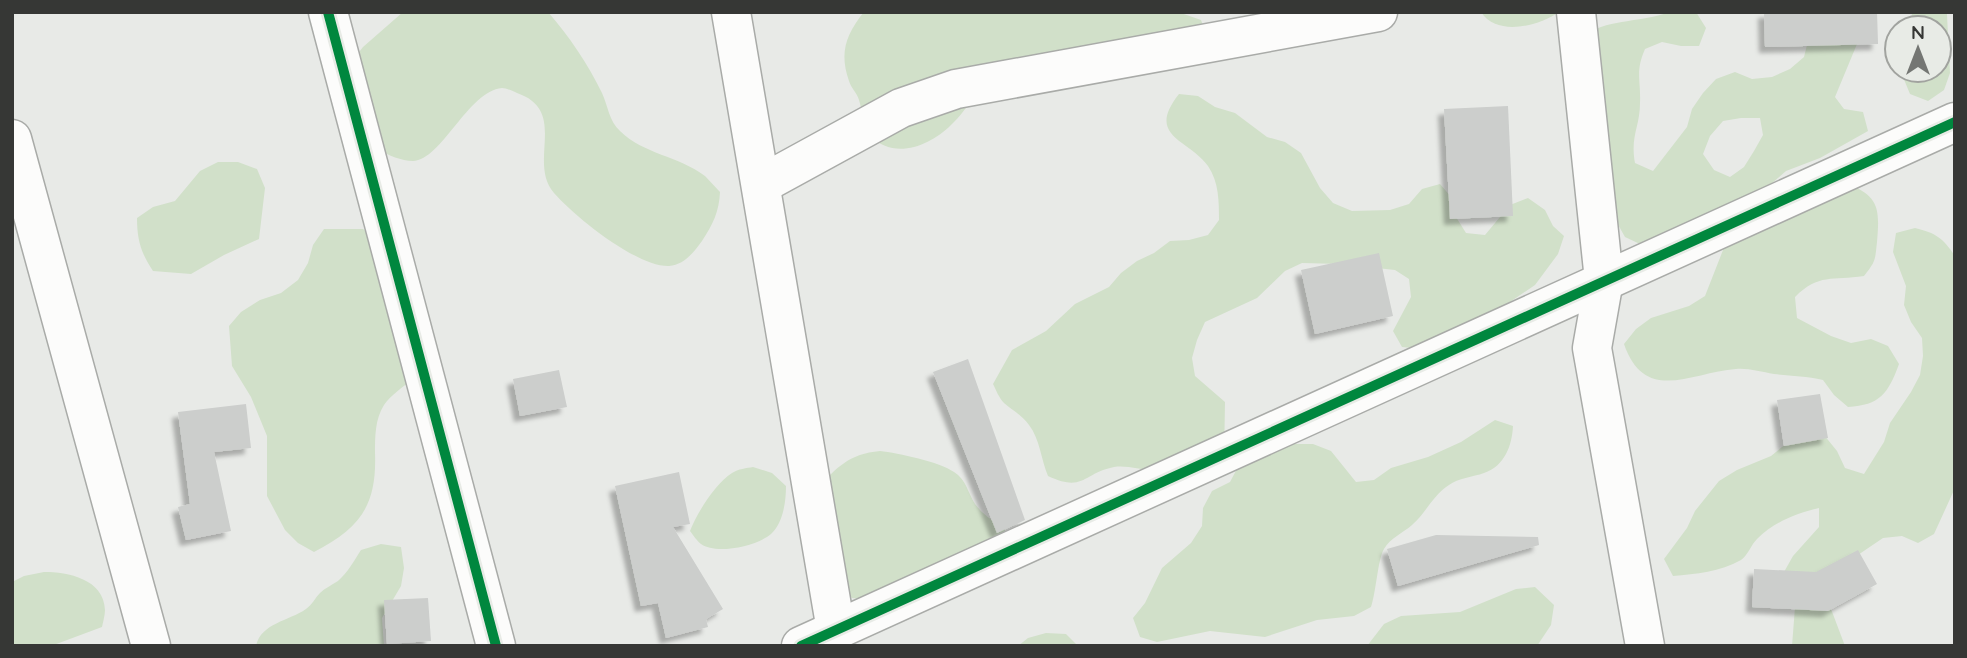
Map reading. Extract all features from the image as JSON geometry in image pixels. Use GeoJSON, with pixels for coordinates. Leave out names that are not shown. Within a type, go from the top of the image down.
{"type":"FeatureCollection","features":[{"type":"Feature","properties":{"kind":"street"},"geometry":{"type":"LineString","coordinates":[[328,12],[496,646]]}},
{"type":"Feature","properties":{"kind":"street"},"geometry":{"type":"LineString","coordinates":[[731,12],[836,630]]}},
{"type":"Feature","properties":{"kind":"street"},"geometry":{"type":"LineString","coordinates":[[762,184],[901,108],[956,89],[1378,12]]}},
{"type":"Feature","properties":{"kind":"street"},"geometry":{"type":"LineString","coordinates":[[1576,12],[1604,280],[1592,348],[1645,646]]}},
{"type":"Feature","properties":{"kind":"street"},"geometry":{"type":"LineString","coordinates":[[801,646],[1955,122]]}},
{"type":"Feature","properties":{"kind":"street"},"geometry":{"type":"LineString","coordinates":[[12,139],[25,237],[151,646]]}},
{"type":"Feature","properties":{"kind":"green space"},"geometry":{"type":"Polygon","coordinates":[[[403,12],[548,12],[584,61],[602,93],[613,123],[620,131],[639,145],[695,169],[720,192],[715,218],[696,249],[684,261],[674,265],[656,264],[624,250],[576,215],[554,193],[547,181],[541,112],[532,101],[507,89],[490,92],[478,101],[424,158],[404,160],[378,150],[349,65],[363,47],[403,12]]]}},
{"type":"Feature","properties":{"kind":"green space"},"geometry":{"type":"Polygon","coordinates":[[[864,12],[1178,12],[1201,20],[1208,39],[975,96],[942,133],[922,144],[900,149],[879,143],[867,131],[859,100],[846,71],[846,44],[864,12]]]}},
{"type":"Feature","properties":{"kind":"green space"},"geometry":{"type":"Polygon","coordinates":[[[1481,12],[1559,12],[1530,25],[1507,27],[1488,20],[1481,12]]]}},
{"type":"Feature","properties":{"kind":"green space"},"geometry":{"type":"Polygon","coordinates":[[[1669,12],[1696,12],[1706,28],[1699,46],[1662,42],[1645,49],[1639,70],[1640,103],[1634,138],[1635,163],[1653,171],[1687,127],[1692,109],[1716,79],[1735,72],[1752,79],[1772,77],[1790,69],[1804,57],[1809,37],[1857,44],[1835,97],[1844,109],[1863,112],[1868,131],[1820,158],[1786,171],[1757,196],[1642,245],[1625,237],[1616,221],[1585,34],[1606,25],[1669,12]],[[1760,118],[1723,121],[1710,136],[1703,154],[1714,170],[1730,177],[1744,167],[1763,135],[1760,118]]]}},
{"type":"Feature","properties":{"kind":"green space"},"geometry":{"type":"Polygon","coordinates":[[[1947,12],[1947,14],[1912,14],[1947,12]]]}},
{"type":"Feature","properties":{"kind":"green space"},"geometry":{"type":"Polygon","coordinates":[[[1906,84],[1946,84],[1944,90],[1928,101],[1910,94],[1906,84]]]}},
{"type":"Feature","properties":{"kind":"green space"},"geometry":{"type":"Polygon","coordinates":[[[1179,94],[1198,96],[1215,107],[1235,113],[1267,137],[1285,142],[1301,153],[1320,188],[1333,203],[1352,211],[1390,210],[1409,204],[1422,189],[1440,184],[1452,198],[1456,217],[1466,233],[1485,235],[1510,205],[1528,198],[1545,210],[1553,226],[1564,236],[1558,254],[1535,285],[1504,306],[1422,349],[1402,347],[1393,331],[1411,297],[1409,279],[1395,270],[1302,263],[1285,271],[1257,298],[1205,322],[1197,340],[1192,358],[1195,376],[1225,402],[1224,460],[1153,470],[1114,467],[1069,483],[1048,476],[1033,431],[1023,418],[1002,401],[993,384],[1012,350],[1046,331],[1075,304],[1109,287],[1121,273],[1170,241],[1208,235],[1219,220],[1218,192],[1212,172],[1200,157],[1168,129],[1170,108],[1179,94]]]}},
{"type":"Feature","properties":{"kind":"green space"},"geometry":{"type":"Polygon","coordinates":[[[218,162],[238,162],[257,169],[265,188],[259,239],[191,274],[153,271],[140,246],[137,218],[153,207],[175,201],[200,171],[218,162]]]}},
{"type":"Feature","properties":{"kind":"green space"},"geometry":{"type":"Polygon","coordinates":[[[1844,182],[1864,192],[1875,204],[1878,220],[1874,260],[1864,276],[1826,279],[1804,289],[1795,297],[1797,318],[1851,343],[1871,339],[1888,346],[1899,364],[1891,383],[1881,396],[1868,404],[1848,407],[1834,395],[1823,380],[1741,369],[1657,380],[1644,374],[1633,363],[1624,344],[1636,329],[1651,318],[1689,306],[1705,296],[1725,245],[1844,182]]]}},
{"type":"Feature","properties":{"kind":"green space"},"geometry":{"type":"Polygon","coordinates":[[[1915,228],[1938,237],[1955,256],[1955,488],[1934,534],[1918,543],[1902,536],[1883,538],[1852,559],[1831,609],[1845,646],[1792,646],[1795,607],[1784,572],[1793,556],[1819,527],[1819,508],[1778,523],[1757,539],[1741,560],[1716,570],[1673,576],[1664,559],[1687,528],[1695,511],[1719,481],[1737,470],[1771,456],[1787,443],[1824,435],[1837,451],[1845,468],[1864,474],[1884,442],[1890,423],[1920,375],[1922,338],[1904,305],[1906,286],[1893,252],[1896,233],[1915,228]]]}},
{"type":"Feature","properties":{"kind":"green space"},"geometry":{"type":"Polygon","coordinates":[[[324,229],[363,229],[378,241],[413,379],[397,391],[381,410],[375,434],[375,471],[369,501],[354,524],[314,552],[298,543],[285,530],[267,496],[267,436],[251,397],[232,366],[229,326],[241,312],[260,300],[281,293],[298,280],[308,263],[313,245],[324,229]]]}},
{"type":"Feature","properties":{"kind":"green space"},"geometry":{"type":"Polygon","coordinates":[[[1495,420],[1513,426],[1506,454],[1491,470],[1457,481],[1443,489],[1417,520],[1387,545],[1380,560],[1371,607],[1354,616],[1317,620],[1265,637],[1210,631],[1157,642],[1140,637],[1133,618],[1145,603],[1162,568],[1191,543],[1202,526],[1203,508],[1212,491],[1230,482],[1239,465],[1273,444],[1313,444],[1331,451],[1356,482],[1374,480],[1391,468],[1428,457],[1461,442],[1495,420]]]}},
{"type":"Feature","properties":{"kind":"green space"},"geometry":{"type":"Polygon","coordinates":[[[880,451],[929,461],[958,475],[978,508],[1005,528],[1004,546],[870,600],[852,598],[838,584],[817,489],[844,463],[860,455],[880,451]]]}},
{"type":"Feature","properties":{"kind":"green space"},"geometry":{"type":"Polygon","coordinates":[[[753,467],[772,473],[786,486],[783,512],[775,529],[765,538],[736,548],[716,549],[701,544],[690,531],[707,499],[732,473],[753,467]]]}},
{"type":"Feature","properties":{"kind":"green space"},"geometry":{"type":"Polygon","coordinates":[[[381,544],[401,547],[404,568],[401,586],[382,618],[384,646],[256,646],[259,638],[270,627],[306,609],[322,591],[338,581],[361,550],[381,544]]]}},
{"type":"Feature","properties":{"kind":"green space"},"geometry":{"type":"Polygon","coordinates":[[[44,572],[74,576],[92,584],[103,599],[105,610],[102,627],[51,646],[12,646],[12,582],[24,576],[44,572]]]}},
{"type":"Feature","properties":{"kind":"green space"},"geometry":{"type":"Polygon","coordinates":[[[1535,587],[1554,605],[1551,625],[1537,646],[1367,646],[1384,624],[1401,616],[1460,612],[1516,589],[1535,587]]]}},
{"type":"Feature","properties":{"kind":"green space"},"geometry":{"type":"Polygon","coordinates":[[[1046,633],[1066,634],[1078,646],[1018,646],[1028,638],[1046,633]]]}},
{"type":"Feature","properties":{"kind":"building"},"geometry":{"type":"Polygon","coordinates":[[[1764,12],[1877,12],[1878,44],[1765,47],[1764,12]]]}},
{"type":"Feature","properties":{"kind":"building"},"geometry":{"type":"Polygon","coordinates":[[[1508,106],[1513,216],[1450,219],[1444,109],[1508,106]]]}},
{"type":"Feature","properties":{"kind":"building"},"geometry":{"type":"Polygon","coordinates":[[[1379,253],[1393,316],[1315,334],[1301,270],[1379,253]]]}},
{"type":"Feature","properties":{"kind":"building"},"geometry":{"type":"Polygon","coordinates":[[[968,359],[1025,520],[997,533],[933,372],[968,359]]]}},
{"type":"Feature","properties":{"kind":"building"},"geometry":{"type":"Polygon","coordinates":[[[559,370],[567,407],[520,416],[513,379],[559,370]]]}},
{"type":"Feature","properties":{"kind":"building"},"geometry":{"type":"Polygon","coordinates":[[[1820,394],[1828,438],[1784,446],[1777,400],[1820,394]]]}},
{"type":"Feature","properties":{"kind":"building"},"geometry":{"type":"Polygon","coordinates":[[[246,404],[251,448],[214,452],[231,531],[186,540],[178,507],[190,504],[178,412],[246,404]]]}},
{"type":"Feature","properties":{"kind":"building"},"geometry":{"type":"Polygon","coordinates":[[[679,472],[690,524],[673,527],[723,609],[706,619],[708,627],[666,638],[658,603],[641,606],[615,486],[679,472]]]}},
{"type":"Feature","properties":{"kind":"building"},"geometry":{"type":"Polygon","coordinates":[[[1436,535],[1538,537],[1539,545],[1398,586],[1387,549],[1436,535]]]}},
{"type":"Feature","properties":{"kind":"building"},"geometry":{"type":"Polygon","coordinates":[[[1858,550],[1877,584],[1828,611],[1752,607],[1754,569],[1816,572],[1858,550]]]}},
{"type":"Feature","properties":{"kind":"building"},"geometry":{"type":"Polygon","coordinates":[[[428,598],[431,641],[387,644],[384,600],[428,598]]]}},
{"type":"Feature","properties":{"kind":"cycle path"},"geometry":{"type":"LineString","coordinates":[[328,12],[496,646]]}},
{"type":"Feature","properties":{"kind":"cycle path"},"geometry":{"type":"LineString","coordinates":[[801,646],[1955,122]]}}]}
